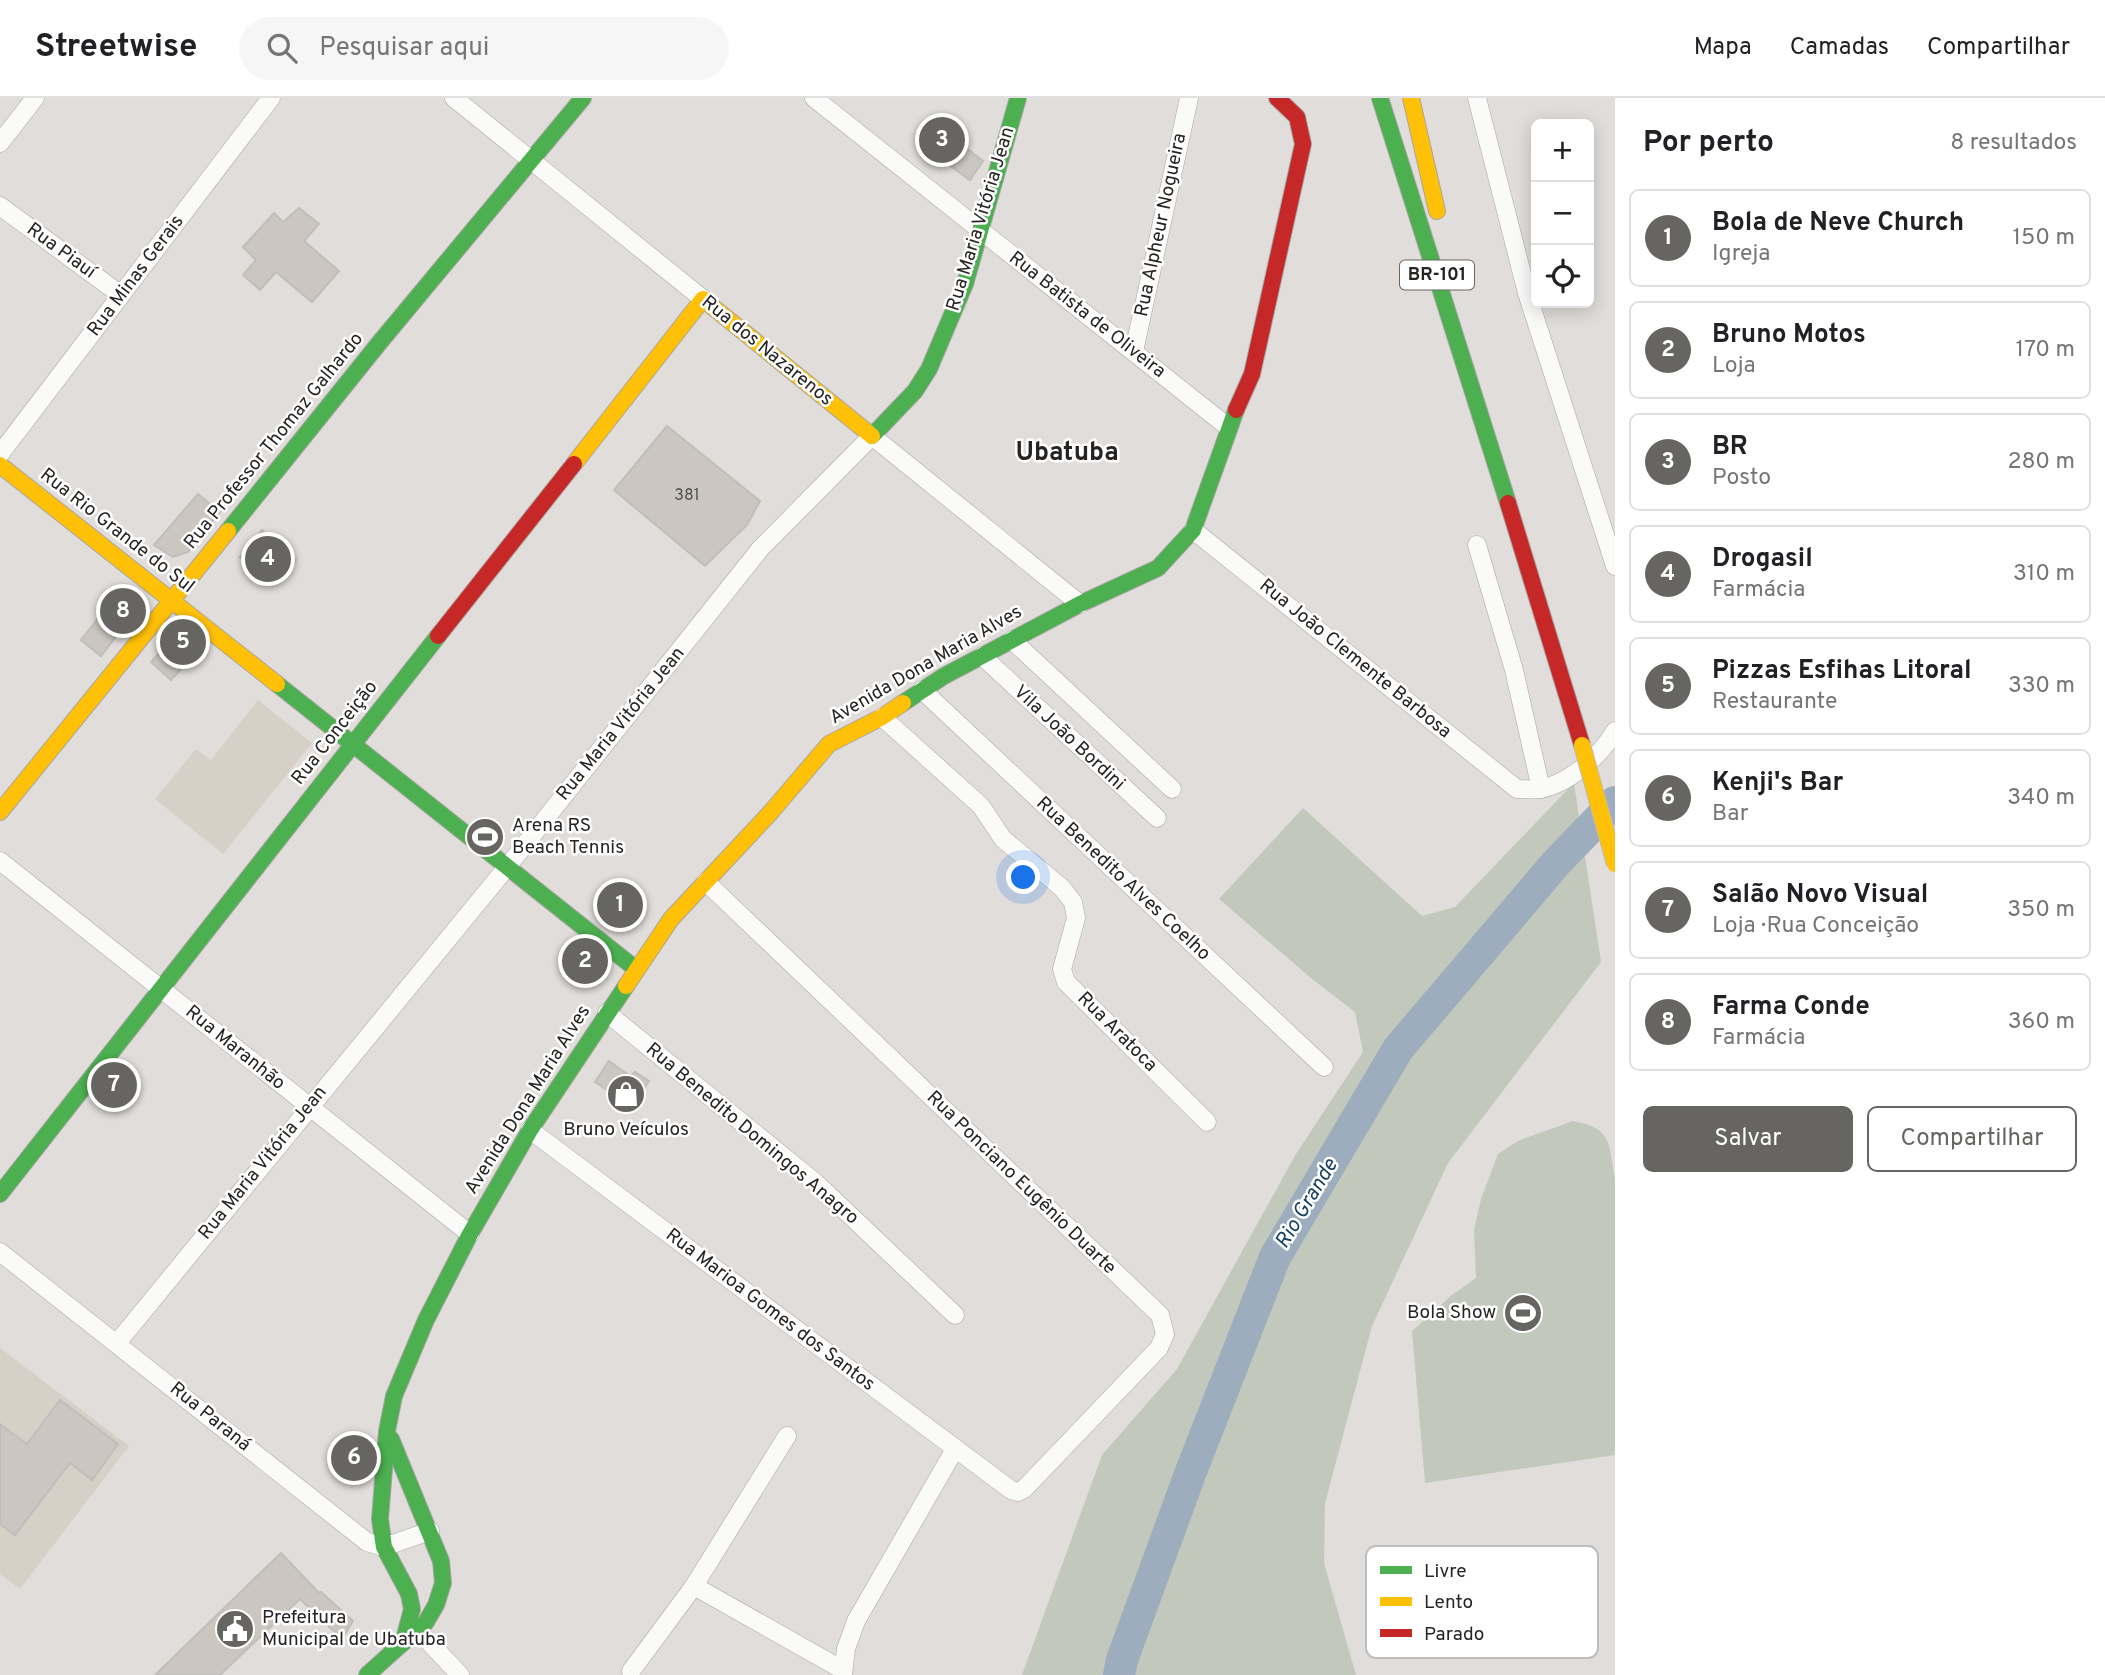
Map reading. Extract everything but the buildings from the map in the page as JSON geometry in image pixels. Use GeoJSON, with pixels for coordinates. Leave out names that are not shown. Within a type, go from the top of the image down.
{"type":"FeatureCollection","features":[{"type":"Feature","properties":{"kind":"main road","name":"Rua Professor Thomaz Galhardo"},"geometry":{"type":"LineString","coordinates":[[0,812],[380,342],[583,98]]}},
{"type":"Feature","properties":{"kind":"main road","name":"Rua Maria Vitória Jean"},"geometry":{"type":"LineString","coordinates":[[872,436],[915,391],[929,369],[965,284],[1018,98]]}},
{"type":"Feature","properties":{"kind":"main road","name":"Avenida Dona Maria Alves"},"geometry":{"type":"LineString","coordinates":[[414,1625],[409,1594],[384,1547],[380,1519],[385,1484],[387,1431],[394,1396],[404,1371],[426,1320],[470,1234],[530,1130],[671,919],[829,744],[882,717],[922,690],[982,656],[1080,604],[1158,568],[1193,530],[1228,427],[1252,373],[1303,145],[1303,125],[1296,113],[1277,98]]}},
{"type":"Feature","properties":{"kind":"main road","name":"BR-101"},"geometry":{"type":"LineString","coordinates":[[1380,98],[1493,452],[1615,864]]}},
{"type":"Feature","properties":{"kind":"main road"},"geometry":{"type":"LineString","coordinates":[[1411,98],[1439,221]]}},
{"type":"Feature","properties":{"kind":"main road","name":"BR-101"},"geometry":{"type":"LineString","coordinates":[[1449,261],[1493,452]]}},
{"type":"Feature","properties":{"kind":"main road","name":"Rua dos Nazarenos"},"geometry":{"type":"LineString","coordinates":[[703,299],[872,436]]}},
{"type":"Feature","properties":{"kind":"main road","name":"Rua Conceição"},"geometry":{"type":"LineString","coordinates":[[0,1194],[703,299]]}},
{"type":"Feature","properties":{"kind":"main road","name":"Rua Rio Grande do Sul"},"geometry":{"type":"LineString","coordinates":[[0,465],[636,969]]}},
{"type":"Feature","properties":{"kind":"main road"},"geometry":{"type":"LineString","coordinates":[[367,1675],[403,1643],[414,1625],[426,1622],[436,1605],[443,1583],[441,1561],[430,1531],[387,1431]]}},
{"type":"Feature","properties":{"kind":"street"},"geometry":{"type":"LineString","coordinates":[[0,143],[35,98]]}},
{"type":"Feature","properties":{"kind":"street","name":"Rua Minas Gerais"},"geometry":{"type":"LineString","coordinates":[[0,454],[271,98]]}},
{"type":"Feature","properties":{"kind":"street","name":"Rua dos Nazarenos"},"geometry":{"type":"LineString","coordinates":[[454,98],[703,299]]}},
{"type":"Feature","properties":{"kind":"street","name":"Rua Batista de Oliveira"},"geometry":{"type":"LineString","coordinates":[[814,98],[1228,427]]}},
{"type":"Feature","properties":{"kind":"street","name":"Rua Alpheur Nogueira"},"geometry":{"type":"LineString","coordinates":[[1134,351],[1189,98]]}},
{"type":"Feature","properties":{"kind":"street"},"geometry":{"type":"LineString","coordinates":[[1476,98],[1527,293],[1615,566]]}},
{"type":"Feature","properties":{"kind":"street","name":"Rua Piauí"},"geometry":{"type":"LineString","coordinates":[[0,206],[121,295]]}},
{"type":"Feature","properties":{"kind":"street","name":"Rua dos Nazarenos"},"geometry":{"type":"LineString","coordinates":[[872,436],[1080,604]]}},
{"type":"Feature","properties":{"kind":"street","name":"Rua Maria Vitória Jean"},"geometry":{"type":"LineString","coordinates":[[117,1343],[507,867],[760,549],[872,436]]}},
{"type":"Feature","properties":{"kind":"street","name":"Rua João Clemente Barbosa"},"geometry":{"type":"LineString","coordinates":[[1193,530],[1517,789],[1541,789]]}},
{"type":"Feature","properties":{"kind":"street"},"geometry":{"type":"LineString","coordinates":[[1477,545],[1514,670],[1541,789],[1568,778],[1607,744],[1615,731]]}},
{"type":"Feature","properties":{"kind":"street","name":"Vila João Bordini"},"geometry":{"type":"LineString","coordinates":[[1012,640],[1172,789]]}},
{"type":"Feature","properties":{"kind":"street","name":"Vila João Bordini"},"geometry":{"type":"LineString","coordinates":[[982,656],[1157,818]]}},
{"type":"Feature","properties":{"kind":"street","name":"Rua Benedito Alves Coelho"},"geometry":{"type":"LineString","coordinates":[[922,690],[1324,1067]]}},
{"type":"Feature","properties":{"kind":"street","name":"Rua Aratoca"},"geometry":{"type":"LineString","coordinates":[[882,717],[981,806],[1003,839],[1062,888],[1073,902],[1076,918],[1062,970],[1066,982],[1207,1122]]}},
{"type":"Feature","properties":{"kind":"street","name":"Rua Maranhão"},"geometry":{"type":"LineString","coordinates":[[0,861],[470,1234]]}},
{"type":"Feature","properties":{"kind":"street","name":"Rua Ponciano Eugênio Duarte"},"geometry":{"type":"LineString","coordinates":[[706,881],[1160,1315],[1165,1334],[1159,1348],[1024,1489],[1018,1492],[1011,1490]]}},
{"type":"Feature","properties":{"kind":"street","name":"Rua Benedito Domingos Anagro"},"geometry":{"type":"LineString","coordinates":[[607,1013],[816,1184],[955,1315]]}},
{"type":"Feature","properties":{"kind":"street","name":"Rua Marioa Gomes dos Santos"},"geometry":{"type":"LineString","coordinates":[[530,1130],[1011,1490]]}},
{"type":"Feature","properties":{"kind":"street","name":"Rua Paraná"},"geometry":{"type":"LineString","coordinates":[[0,1252],[351,1531],[367,1542],[384,1547]]}},
{"type":"Feature","properties":{"kind":"street"},"geometry":{"type":"LineString","coordinates":[[631,1671],[694,1586],[787,1436]]}},
{"type":"Feature","properties":{"kind":"street"},"geometry":{"type":"LineString","coordinates":[[694,1586],[843,1672],[846,1649],[856,1622],[956,1449]]}},
{"type":"Feature","properties":{"kind":"street"},"geometry":{"type":"LineString","coordinates":[[384,1547],[430,1531]]}},
{"type":"Feature","properties":{"kind":"street"},"geometry":{"type":"LineString","coordinates":[[414,1625],[460,1675]]}},
{"type":"Feature","properties":{"kind":"shaded area"},"geometry":{"type":"Polygon","coordinates":[[[258,700],[312,743],[223,854],[155,799],[196,749],[211,760],[258,700]]]}},
{"type":"Feature","properties":{"kind":"shaded area"},"geometry":{"type":"Polygon","coordinates":[[[1574,783],[1601,962],[1448,1163],[1372,1326],[1325,1503],[1324,1563],[1356,1675],[1022,1675],[1102,1455],[1177,1369],[1296,1154],[1363,1052],[1355,1012],[1219,899],[1303,808],[1422,916],[1455,907],[1574,783]]]}},
{"type":"Feature","properties":{"kind":"shaded area","name":"Bola Show"},"geometry":{"type":"Polygon","coordinates":[[[1573,1121],[1586,1124],[1602,1133],[1609,1146],[1615,1178],[1615,1455],[1425,1483],[1412,1331],[1452,1295],[1476,1278],[1474,1230],[1481,1199],[1498,1154],[1518,1141],[1573,1121]]]}},
{"type":"Feature","properties":{"kind":"shaded area"},"geometry":{"type":"Polygon","coordinates":[[[0,1348],[129,1446],[20,1589],[0,1574],[0,1348]]]}},
{"type":"Feature","properties":{"kind":"waterway","name":"Rio Grande"},"geometry":{"type":"LineString","coordinates":[[1119,1675],[1122,1660],[1190,1474],[1275,1257],[1398,1049],[1557,862],[1615,802]]}},
{"type":"Feature","properties":{"kind":"traffic: fast"},"geometry":{"type":"LineString","coordinates":[[228,531],[380,342],[583,98]]}},
{"type":"Feature","properties":{"kind":"traffic: fast"},"geometry":{"type":"LineString","coordinates":[[872,436],[915,391],[929,369],[965,284],[1018,98]]}},
{"type":"Feature","properties":{"kind":"traffic: fast"},"geometry":{"type":"LineString","coordinates":[[1380,98],[1508,503]]}},
{"type":"Feature","properties":{"kind":"traffic: fast"},"geometry":{"type":"LineString","coordinates":[[903,703],[944,676],[1080,604],[1158,568],[1193,530],[1236,410]]}},
{"type":"Feature","properties":{"kind":"traffic: fast"},"geometry":{"type":"LineString","coordinates":[[0,1194],[438,636]]}},
{"type":"Feature","properties":{"kind":"traffic: fast"},"geometry":{"type":"LineString","coordinates":[[277,684],[636,969]]}},
{"type":"Feature","properties":{"kind":"traffic: fast"},"geometry":{"type":"LineString","coordinates":[[403,1643],[412,1609],[409,1594],[384,1547],[380,1519],[387,1431],[394,1396],[426,1320],[470,1234],[530,1130],[626,986]]}},
{"type":"Feature","properties":{"kind":"traffic: fast"},"geometry":{"type":"LineString","coordinates":[[367,1675],[426,1622],[436,1605],[443,1583],[441,1561],[391,1439]]}},
{"type":"Feature","properties":{"kind":"traffic: slow"},"geometry":{"type":"LineString","coordinates":[[1411,98],[1437,211]]}},
{"type":"Feature","properties":{"kind":"traffic: slow"},"geometry":{"type":"LineString","coordinates":[[574,464],[703,299],[872,436]]}},
{"type":"Feature","properties":{"kind":"traffic: slow"},"geometry":{"type":"LineString","coordinates":[[0,465],[277,684]]}},
{"type":"Feature","properties":{"kind":"traffic: slow"},"geometry":{"type":"LineString","coordinates":[[0,812],[228,531]]}},
{"type":"Feature","properties":{"kind":"traffic: slow"},"geometry":{"type":"LineString","coordinates":[[626,986],[671,919],[771,812],[829,744],[903,703]]}},
{"type":"Feature","properties":{"kind":"traffic: slow"},"geometry":{"type":"LineString","coordinates":[[1582,745],[1615,864]]}},
{"type":"Feature","properties":{"kind":"traffic: jam"},"geometry":{"type":"LineString","coordinates":[[1236,410],[1252,374],[1303,144],[1297,117],[1277,98]]}},
{"type":"Feature","properties":{"kind":"traffic: jam"},"geometry":{"type":"LineString","coordinates":[[438,636],[574,464]]}},
{"type":"Feature","properties":{"kind":"traffic: jam"},"geometry":{"type":"LineString","coordinates":[[1508,503],[1582,745]]}},
{"type":"Feature","properties":{"kind":"place","name":"BR"},"geometry":{"type":"Point","coordinates":[942,140]}},
{"type":"Feature","properties":{"kind":"place","name":"Drogasil"},"geometry":{"type":"Point","coordinates":[268,559]}},
{"type":"Feature","properties":{"kind":"place","name":"Farma Conde"},"geometry":{"type":"Point","coordinates":[123,611]}},
{"type":"Feature","properties":{"kind":"place","name":"Pizzas Esfihas Litoral"},"geometry":{"type":"Point","coordinates":[183,642]}},
{"type":"Feature","properties":{"kind":"place","name":"Arena RS Beach Tennis"},"geometry":{"type":"Point","coordinates":[485,837]}},
{"type":"Feature","properties":{"kind":"place","name":"Bola de Neve Church"},"geometry":{"type":"Point","coordinates":[620,905]}},
{"type":"Feature","properties":{"kind":"place","name":"Bruno Motos"},"geometry":{"type":"Point","coordinates":[585,961]}},
{"type":"Feature","properties":{"kind":"place","name":"Salão Novo Visual"},"geometry":{"type":"Point","coordinates":[114,1085]}},
{"type":"Feature","properties":{"kind":"place","name":"Bruno Veículos"},"geometry":{"type":"Point","coordinates":[626,1094]}},
{"type":"Feature","properties":{"kind":"place","name":"Bola Show"},"geometry":{"type":"Point","coordinates":[1523,1313]}},
{"type":"Feature","properties":{"kind":"place","name":"Kenji's Bar"},"geometry":{"type":"Point","coordinates":[354,1458]}},
{"type":"Feature","properties":{"kind":"place","name":"Prefeitura Municipal de Ubatuba"},"geometry":{"type":"Point","coordinates":[235,1629]}},
{"type":"Feature","properties":{"kind":"district","name":"Ubatuba"},"geometry":{"type":"Point","coordinates":[1067,453]}}]}
